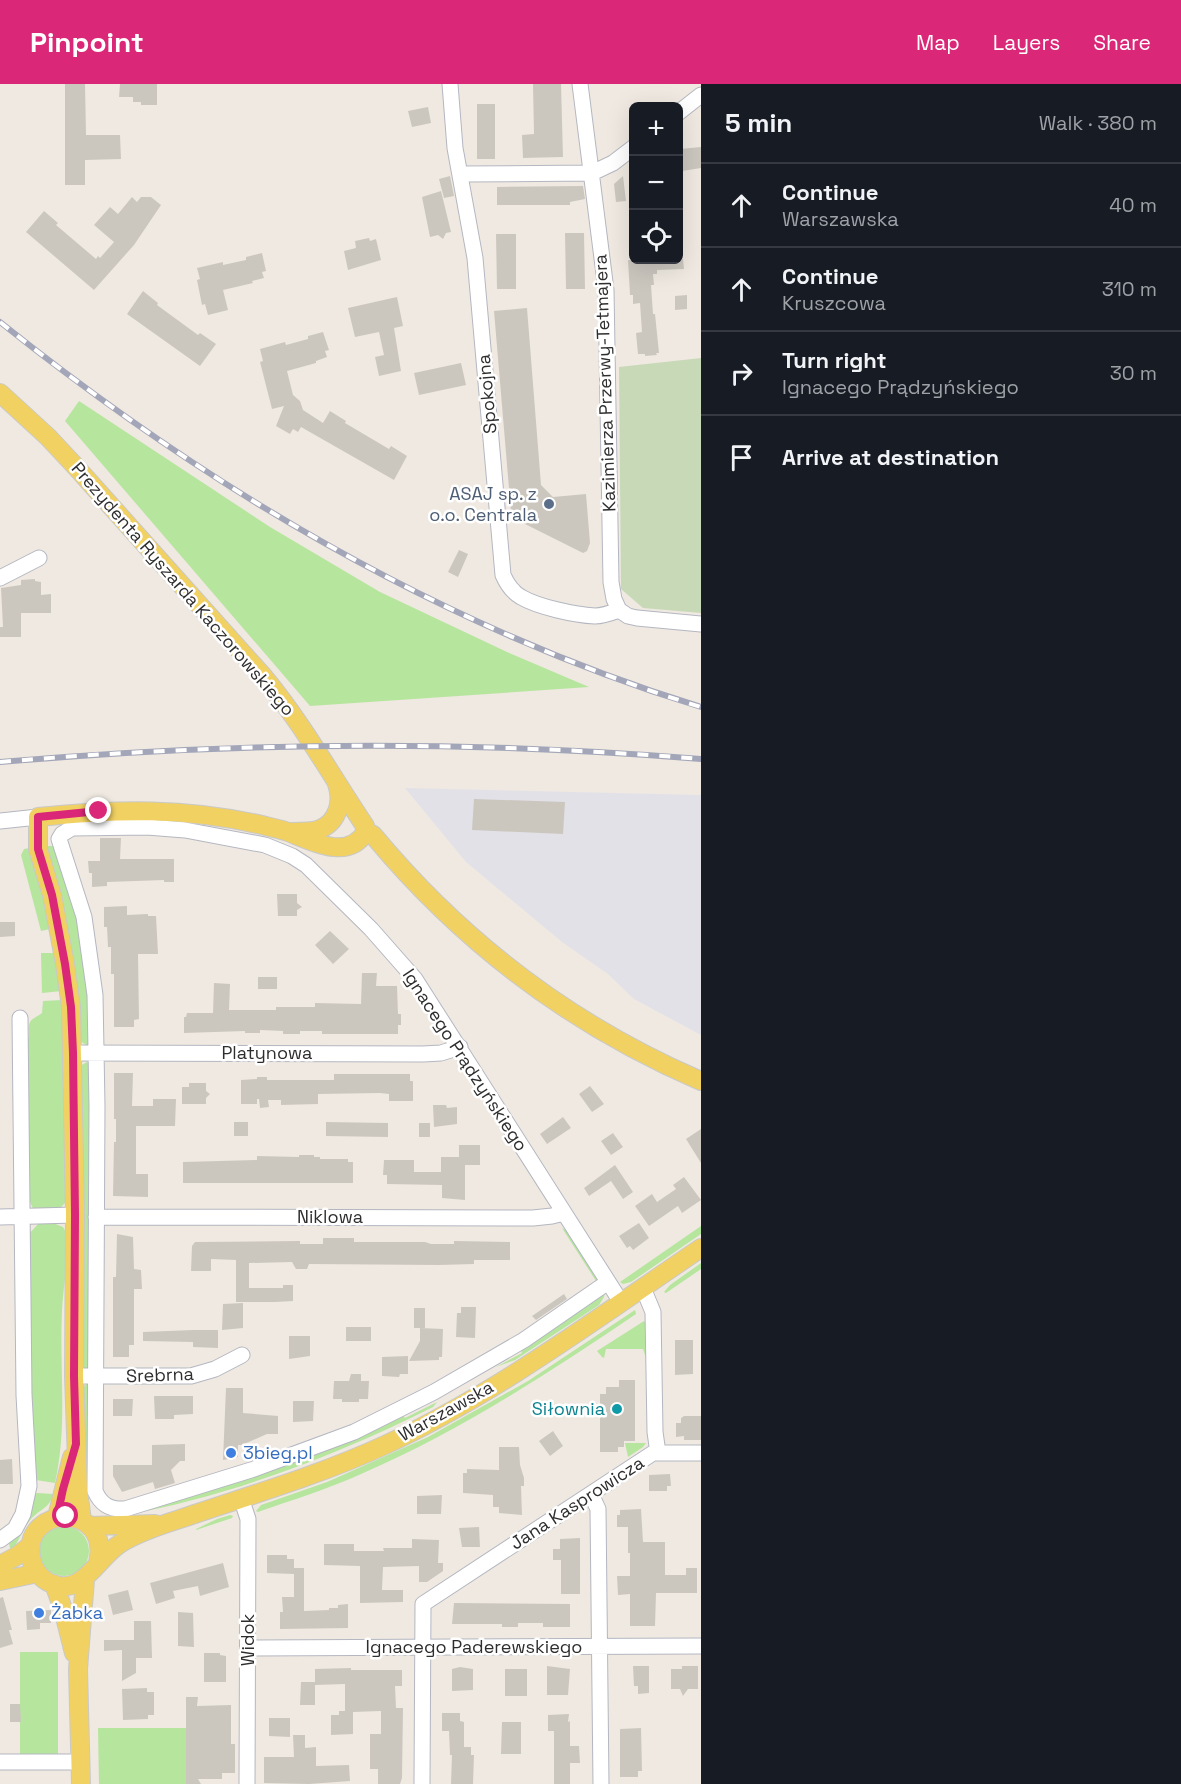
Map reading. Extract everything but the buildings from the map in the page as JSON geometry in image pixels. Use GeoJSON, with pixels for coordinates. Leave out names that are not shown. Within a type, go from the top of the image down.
{"type":"FeatureCollection","features":[{"type":"Feature","properties":{"kind":"main road","name":"Prezydenta Ryszarda Kaczorowskiego"},"geometry":{"type":"LineString","coordinates":[[0,393],[48,437],[76,467],[263,676],[299,723],[364,826],[439,907],[519,976],[608,1035],[701,1081]]}},
{"type":"Feature","properties":{"kind":"main road"},"geometry":{"type":"LineString","coordinates":[[319,830],[336,815],[340,799],[336,782]]}},
{"type":"Feature","properties":{"kind":"main road"},"geometry":{"type":"LineString","coordinates":[[86,1524],[76,1444],[74,1376],[75,1215],[71,1007],[52,895],[38,849],[38,817],[124,810],[173,811],[230,818],[288,832],[310,842],[333,847],[353,844],[363,837],[364,826],[288,832]]}},
{"type":"Feature","properties":{"kind":"main road","name":"Warszawska"},"geometry":{"type":"LineString","coordinates":[[98,1563],[124,1541],[166,1523],[348,1460],[429,1423],[544,1353],[701,1248]]}},
{"type":"Feature","properties":{"kind":"main road"},"geometry":{"type":"LineString","coordinates":[[57,1517],[76,1444]]}},
{"type":"Feature","properties":{"kind":"main road"},"geometry":{"type":"LineString","coordinates":[[0,1565],[30,1546],[39,1527],[57,1517],[75,1517],[95,1533],[100,1547],[98,1563],[85,1580],[70,1586],[54,1584],[38,1573],[33,1565],[30,1546]]}},
{"type":"Feature","properties":{"kind":"main road","name":"Warszawska"},"geometry":{"type":"LineString","coordinates":[[86,1524],[166,1523]]}},
{"type":"Feature","properties":{"kind":"main road"},"geometry":{"type":"LineString","coordinates":[[0,1581],[38,1573]]}},
{"type":"Feature","properties":{"kind":"main road"},"geometry":{"type":"LineString","coordinates":[[81,1784],[78,1669],[85,1580]]}},
{"type":"Feature","properties":{"kind":"main road"},"geometry":{"type":"LineString","coordinates":[[54,1584],[63,1609],[78,1669]]}},
{"type":"Feature","properties":{"kind":"street","name":"Spokojna"},"geometry":{"type":"LineString","coordinates":[[450,84],[455,148],[476,269],[503,575],[512,590],[521,598],[535,603],[596,616],[619,610]]}},
{"type":"Feature","properties":{"kind":"street","name":"Kazimierza Przerwy-Tetmajera"},"geometry":{"type":"LineString","coordinates":[[580,84],[606,290],[611,582],[619,610]]}},
{"type":"Feature","properties":{"kind":"street"},"geometry":{"type":"LineString","coordinates":[[683,108],[701,95]]}},
{"type":"Feature","properties":{"kind":"street"},"geometry":{"type":"LineString","coordinates":[[461,174],[592,173],[613,163],[629,150]]}},
{"type":"Feature","properties":{"kind":"street"},"geometry":{"type":"LineString","coordinates":[[0,578],[39,558]]}},
{"type":"Feature","properties":{"kind":"street"},"geometry":{"type":"LineString","coordinates":[[619,610],[628,616],[637,618],[701,624]]}},
{"type":"Feature","properties":{"kind":"street"},"geometry":{"type":"LineString","coordinates":[[0,821],[38,817]]}},
{"type":"Feature","properties":{"kind":"street","name":"Ignacego Prądzyńskiego"},"geometry":{"type":"LineString","coordinates":[[97,1052],[94,986],[84,917],[59,839],[62,834],[72,828],[98,827],[185,830],[265,845],[300,860],[365,923],[422,989],[621,1302]]}},
{"type":"Feature","properties":{"kind":"street"},"geometry":{"type":"LineString","coordinates":[[0,1540],[15,1529],[23,1514],[29,1486],[24,1395],[20,1018]]}},
{"type":"Feature","properties":{"kind":"street","name":"Platynowa"},"geometry":{"type":"LineString","coordinates":[[73,1053],[423,1054],[441,1053],[460,1047]]}},
{"type":"Feature","properties":{"kind":"street"},"geometry":{"type":"LineString","coordinates":[[97,1052],[95,1491],[101,1502],[109,1508],[125,1509],[251,1470],[354,1431],[434,1392],[524,1340],[608,1282]]}},
{"type":"Feature","properties":{"kind":"street","name":"Niklowa"},"geometry":{"type":"LineString","coordinates":[[96,1217],[533,1218],[564,1213]]}},
{"type":"Feature","properties":{"kind":"street"},"geometry":{"type":"LineString","coordinates":[[0,1217],[75,1215]]}},
{"type":"Feature","properties":{"kind":"street","name":"Jana Kasprowicza"},"geometry":{"type":"LineString","coordinates":[[422,1647],[423,1604],[653,1453],[658,1453],[655,1432],[653,1312],[643,1288]]}},
{"type":"Feature","properties":{"kind":"street","name":"Srebrna"},"geometry":{"type":"LineString","coordinates":[[74,1376],[191,1376],[215,1369],[242,1355]]}},
{"type":"Feature","properties":{"kind":"street"},"geometry":{"type":"LineString","coordinates":[[658,1453],[701,1454]]}},
{"type":"Feature","properties":{"kind":"street"},"geometry":{"type":"LineString","coordinates":[[591,1494],[598,1509],[601,1784]]}},
{"type":"Feature","properties":{"kind":"street","name":"Widok"},"geometry":{"type":"LineString","coordinates":[[241,1498],[248,1519],[247,1784]]}},
{"type":"Feature","properties":{"kind":"street","name":"Ignacego Paderewskiego"},"geometry":{"type":"LineString","coordinates":[[248,1648],[701,1646]]}},
{"type":"Feature","properties":{"kind":"street"},"geometry":{"type":"LineString","coordinates":[[422,1647],[422,1784]]}},
{"type":"Feature","properties":{"kind":"street"},"geometry":{"type":"LineString","coordinates":[[0,1762],[81,1762]]}},
{"type":"Feature","properties":{"kind":"shaded area"},"geometry":{"type":"Polygon","coordinates":[[[405,788],[701,795],[701,1035],[634,999],[608,974],[562,942],[466,862],[405,788]]]}},
{"type":"Feature","properties":{"kind":"green space"},"geometry":{"type":"Polygon","coordinates":[[[701,358],[701,613],[643,608],[621,589],[619,367],[701,358]]]}},
{"type":"Feature","properties":{"kind":"green space"},"geometry":{"type":"Polygon","coordinates":[[[79,401],[270,527],[380,592],[507,652],[589,687],[310,706],[65,421],[79,401]]]}},
{"type":"Feature","properties":{"kind":"green space"},"geometry":{"type":"Polygon","coordinates":[[[47,846],[55,846],[78,917],[89,983],[89,1044],[86,1045],[80,1041],[47,846]]]}},
{"type":"Feature","properties":{"kind":"green space"},"geometry":{"type":"Polygon","coordinates":[[[30,848],[44,890],[50,929],[41,931],[21,855],[24,849],[30,848]]]}},
{"type":"Feature","properties":{"kind":"green space"},"geometry":{"type":"Polygon","coordinates":[[[41,953],[56,953],[62,991],[42,993],[41,953]]]}},
{"type":"Feature","properties":{"kind":"green space"},"geometry":{"type":"Polygon","coordinates":[[[63,1000],[68,1200],[58,1210],[33,1209],[29,1199],[27,1042],[29,1024],[42,1013],[43,1001],[63,1000]]]}},
{"type":"Feature","properties":{"kind":"green space"},"geometry":{"type":"Polygon","coordinates":[[[87,1062],[90,1064],[91,1366],[86,1371],[84,1368],[80,1066],[87,1062]]]}},
{"type":"Feature","properties":{"kind":"green space"},"geometry":{"type":"Polygon","coordinates":[[[53,1223],[63,1227],[68,1236],[61,1333],[61,1439],[55,1483],[36,1480],[33,1475],[29,1234],[38,1224],[53,1223]]]}},
{"type":"Feature","properties":{"kind":"green space"},"geometry":{"type":"Polygon","coordinates":[[[701,1226],[701,1234],[631,1282],[623,1284],[620,1282],[701,1226]]]}},
{"type":"Feature","properties":{"kind":"green space"},"geometry":{"type":"Polygon","coordinates":[[[562,1228],[567,1231],[598,1278],[598,1284],[562,1228]]]}},
{"type":"Feature","properties":{"kind":"green space"},"geometry":{"type":"Polygon","coordinates":[[[701,1263],[701,1269],[666,1293],[664,1292],[670,1285],[701,1263]]]}},
{"type":"Feature","properties":{"kind":"green space"},"geometry":{"type":"Polygon","coordinates":[[[605,1293],[599,1305],[515,1360],[496,1367],[522,1353],[520,1348],[605,1293]]]}},
{"type":"Feature","properties":{"kind":"green space"},"geometry":{"type":"Polygon","coordinates":[[[635,1310],[636,1314],[569,1358],[502,1400],[433,1439],[348,1479],[256,1511],[261,1505],[327,1482],[428,1437],[528,1381],[635,1310]]]}},
{"type":"Feature","properties":{"kind":"green space"},"geometry":{"type":"Polygon","coordinates":[[[644,1321],[646,1324],[646,1358],[643,1349],[606,1349],[604,1358],[597,1351],[644,1321]]]}},
{"type":"Feature","properties":{"kind":"green space"},"geometry":{"type":"Polygon","coordinates":[[[87,1384],[89,1386],[88,1485],[84,1486],[86,1450],[83,1387],[87,1384]]]}},
{"type":"Feature","properties":{"kind":"green space"},"geometry":{"type":"Polygon","coordinates":[[[437,1402],[433,1407],[359,1442],[283,1472],[205,1497],[126,1515],[402,1414],[405,1418],[437,1402]]]}},
{"type":"Feature","properties":{"kind":"green space"},"geometry":{"type":"Polygon","coordinates":[[[625,1443],[646,1443],[628,1457],[625,1443]]]}},
{"type":"Feature","properties":{"kind":"green space"},"geometry":{"type":"Polygon","coordinates":[[[37,1493],[53,1494],[52,1499],[28,1523],[11,1552],[9,1544],[33,1496],[37,1493]]]}},
{"type":"Feature","properties":{"kind":"green space"},"geometry":{"type":"Polygon","coordinates":[[[233,1516],[232,1518],[196,1530],[217,1519],[233,1516]]]}},
{"type":"Feature","properties":{"kind":"green space"},"geometry":{"type":"Polygon","coordinates":[[[59,1526],[69,1526],[82,1533],[89,1546],[89,1556],[82,1569],[69,1576],[59,1576],[50,1572],[43,1565],[39,1556],[39,1546],[43,1537],[50,1530],[59,1526]]]}},
{"type":"Feature","properties":{"kind":"green space"},"geometry":{"type":"Polygon","coordinates":[[[20,1652],[58,1652],[58,1754],[20,1755],[20,1652]]]}},
{"type":"Feature","properties":{"kind":"green space"},"geometry":{"type":"Polygon","coordinates":[[[98,1728],[186,1728],[186,1784],[99,1784],[98,1728]]]}},
{"type":"Feature","properties":{"kind":"railway"},"geometry":{"type":"LineString","coordinates":[[0,322],[162,442],[332,548],[512,637],[606,675],[701,707]]}},
{"type":"Feature","properties":{"kind":"railway"},"geometry":{"type":"LineString","coordinates":[[0,762],[175,750],[350,746],[526,749],[701,759]]}},
{"type":"Feature","properties":{"kind":"place","name":"ASAJ sp. z o.o. Centrala"},"geometry":{"type":"Point","coordinates":[549,504]}},
{"type":"Feature","properties":{"kind":"place","name":"Siłownia"},"geometry":{"type":"Point","coordinates":[617,1409]}},
{"type":"Feature","properties":{"kind":"place","name":"3bieg.pl"},"geometry":{"type":"Point","coordinates":[231,1453]}},
{"type":"Feature","properties":{"kind":"place","name":"Żabka"},"geometry":{"type":"Point","coordinates":[39,1613]}},
{"type":"Feature","properties":{"kind":"route"},"geometry":{"type":"LineString","coordinates":[[66,1516],[57,1517],[76,1444],[73,1053],[71,1007],[65,964],[52,895],[38,849],[37,833],[38,817],[99,811]]}}]}
